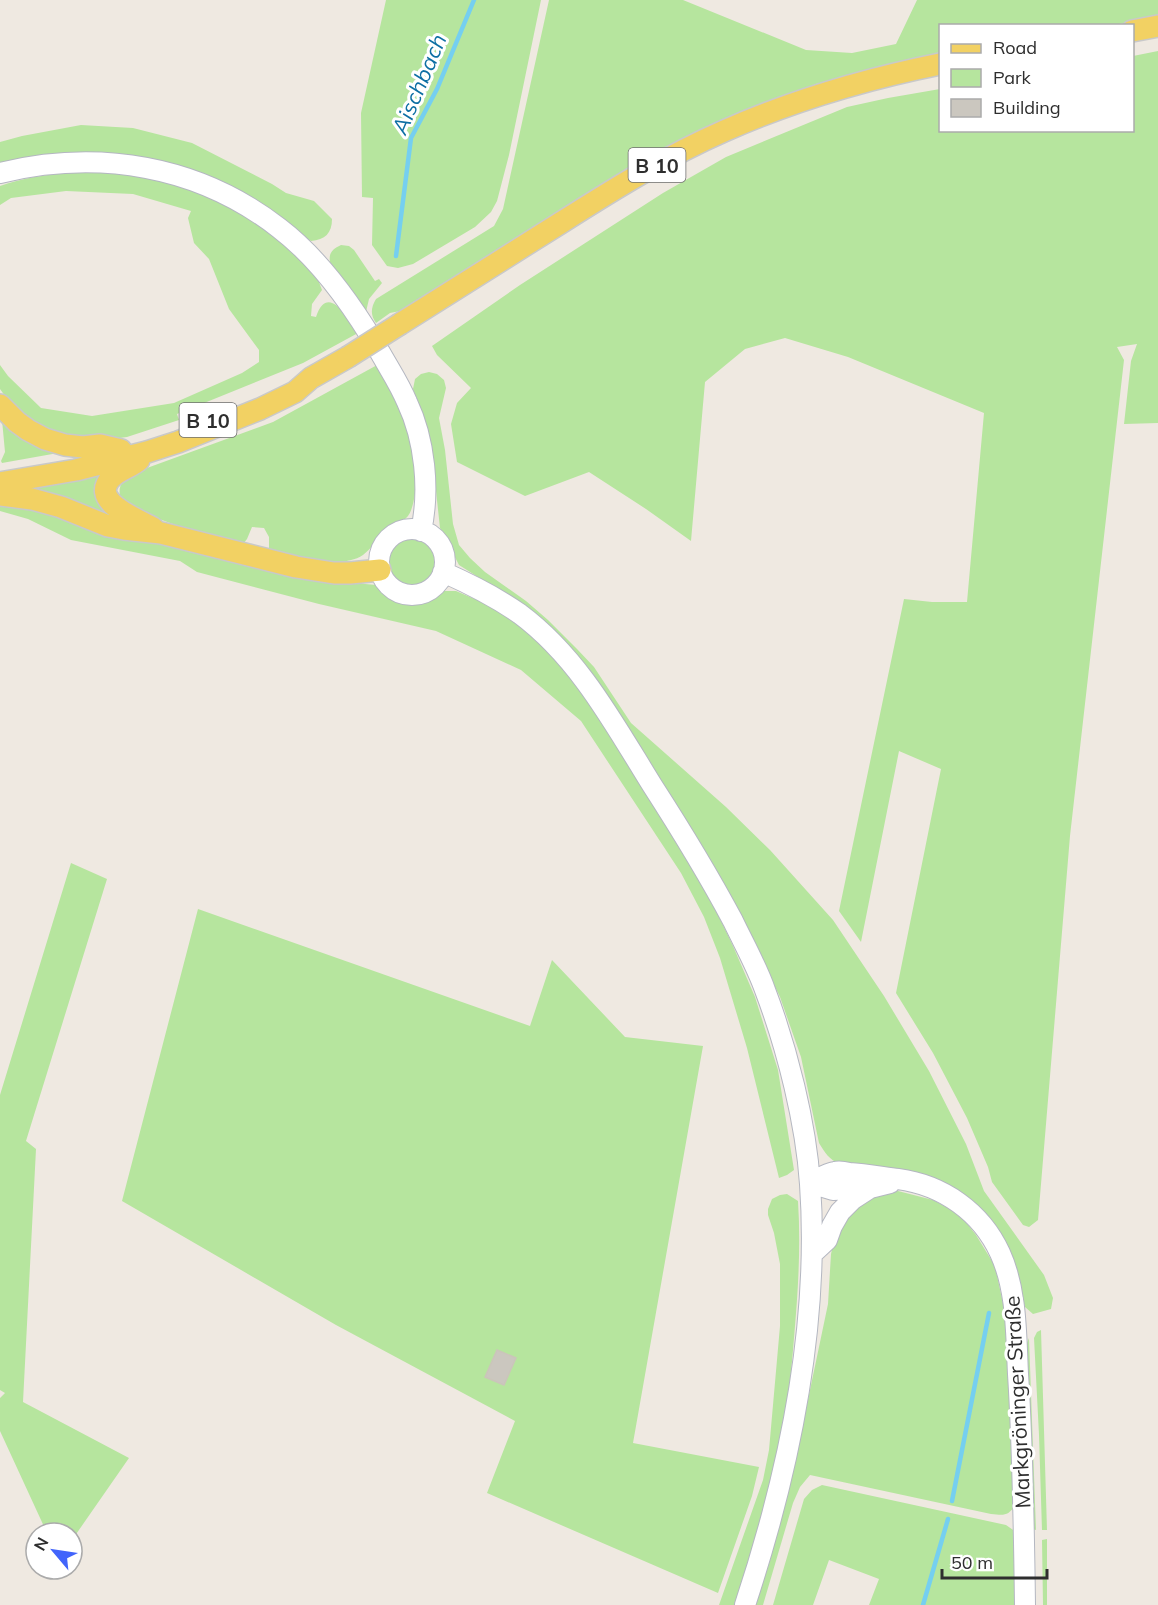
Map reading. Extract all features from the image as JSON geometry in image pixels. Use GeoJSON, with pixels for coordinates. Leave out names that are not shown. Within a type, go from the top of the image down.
{"type":"FeatureCollection","features":[{"type":"Feature","properties":{"kind":"main road"},"geometry":{"type":"LineString","coordinates":[[1134,31],[1158,26]]}},
{"type":"Feature","properties":{"kind":"main road","name":"B 10"},"geometry":{"type":"LineString","coordinates":[[0,483],[76,470],[147,452],[219,427],[260,409],[295,392],[311,378],[620,186],[670,158],[722,132],[819,94],[903,71],[939,64]]}},
{"type":"Feature","properties":{"kind":"main road"},"geometry":{"type":"LineString","coordinates":[[0,173],[25,167],[88,161],[120,163],[152,169],[186,178],[215,190],[242,203],[280,228],[313,260],[347,302],[378,348],[408,404],[423,454],[425,496],[421,531]]}},
{"type":"Feature","properties":{"kind":"main road","name":"B 10"},"geometry":{"type":"LineString","coordinates":[[0,474],[121,450],[181,430],[293,383],[311,378]]}},
{"type":"Feature","properties":{"kind":"main road"},"geometry":{"type":"LineString","coordinates":[[0,405],[17,422],[45,439],[65,445],[100,446],[121,450]]}},
{"type":"Feature","properties":{"kind":"main road"},"geometry":{"type":"LineString","coordinates":[[147,452],[133,465],[118,472],[111,479],[106,486],[106,494],[116,508],[161,533]]}},
{"type":"Feature","properties":{"kind":"main road"},"geometry":{"type":"LineString","coordinates":[[0,495],[32,499],[124,530],[161,533],[250,556],[321,571],[350,573],[380,570]]}},
{"type":"Feature","properties":{"kind":"main road"},"geometry":{"type":"LineString","coordinates":[[406,530],[421,531],[429,534],[441,547],[444,555],[443,572],[434,586],[427,591],[411,595],[394,590],[388,585],[380,570],[382,548],[392,536],[406,530]]}},
{"type":"Feature","properties":{"kind":"main road"},"geometry":{"type":"LineString","coordinates":[[443,572],[482,590],[509,607],[546,636],[571,662],[598,698],[681,829],[720,897],[765,989],[788,1062],[803,1130],[810,1183],[812,1254],[805,1343],[790,1437],[772,1519],[746,1605]]}},
{"type":"Feature","properties":{"kind":"main road","name":"Markgröninger Straße"},"geometry":{"type":"LineString","coordinates":[[810,1183],[835,1172],[905,1180],[940,1191],[958,1201],[975,1217],[990,1235],[1000,1254],[1012,1294],[1015,1322],[1021,1421],[1024,1605]]}},
{"type":"Feature","properties":{"kind":"main road"},"geometry":{"type":"LineString","coordinates":[[810,1183],[833,1190],[870,1188],[905,1180]]}},
{"type":"Feature","properties":{"kind":"main road"},"geometry":{"type":"LineString","coordinates":[[812,1254],[827,1240],[840,1212],[853,1199],[870,1188]]}},
{"type":"Feature","properties":{"kind":"green space"},"geometry":{"type":"Polygon","coordinates":[[[386,0],[541,0],[509,155],[497,201],[491,212],[475,227],[413,264],[398,268],[387,266],[372,245],[373,198],[362,197],[361,113],[386,0]]]}},
{"type":"Feature","properties":{"kind":"green space"},"geometry":{"type":"Polygon","coordinates":[[[549,0],[683,0],[806,50],[852,53],[896,44],[917,0],[1158,0],[1158,18],[1119,24],[939,24],[939,55],[816,84],[731,117],[677,142],[611,179],[400,311],[390,313],[376,323],[372,311],[376,299],[494,226],[503,209],[549,0]]]}},
{"type":"Feature","properties":{"kind":"green space"},"geometry":{"type":"Polygon","coordinates":[[[1158,51],[1158,423],[1124,424],[1131,361],[1137,344],[1117,347],[1124,360],[1070,836],[1038,1220],[1029,1227],[1023,1225],[992,1182],[967,1118],[933,1053],[896,993],[941,769],[899,751],[861,942],[839,911],[904,599],[967,602],[984,413],[848,357],[785,338],[745,349],[705,382],[691,541],[589,472],[525,496],[457,462],[451,424],[457,403],[471,388],[437,355],[432,346],[520,285],[663,193],[726,157],[847,107],[939,89],[939,132],[1134,132],[1134,56],[1158,51]]]}},
{"type":"Feature","properties":{"kind":"green space"},"geometry":{"type":"Polygon","coordinates":[[[81,125],[133,128],[192,143],[286,193],[314,201],[332,219],[331,228],[324,237],[311,241],[200,175],[0,169],[0,142],[81,125]]]}},
{"type":"Feature","properties":{"kind":"green space"},"geometry":{"type":"Polygon","coordinates":[[[66,173],[116,173],[161,180],[229,205],[287,244],[317,277],[322,290],[312,304],[311,316],[316,317],[321,307],[326,303],[332,303],[338,307],[358,333],[303,363],[177,414],[179,420],[127,437],[104,440],[63,439],[18,414],[0,389],[0,365],[8,376],[41,408],[92,416],[174,403],[242,373],[259,362],[259,350],[229,309],[209,259],[194,243],[188,218],[191,211],[133,194],[66,191],[11,198],[0,205],[0,186],[33,177],[66,173]]]}},
{"type":"Feature","properties":{"kind":"green space"},"geometry":{"type":"Polygon","coordinates":[[[341,245],[349,246],[354,250],[375,281],[379,279],[382,283],[369,299],[365,316],[330,264],[330,254],[341,245]]]}},
{"type":"Feature","properties":{"kind":"green space"},"geometry":{"type":"Polygon","coordinates":[[[379,364],[395,395],[408,429],[416,464],[416,482],[413,504],[408,516],[385,532],[363,555],[354,559],[330,562],[291,556],[269,551],[269,537],[264,528],[252,527],[243,544],[200,534],[122,504],[121,485],[136,472],[273,422],[379,364]]]}},
{"type":"Feature","properties":{"kind":"green space"},"geometry":{"type":"Polygon","coordinates":[[[429,372],[437,374],[444,380],[446,388],[439,418],[453,524],[459,545],[485,572],[526,601],[577,649],[594,667],[631,723],[726,807],[770,850],[833,920],[884,996],[929,1071],[966,1144],[984,1191],[1044,1275],[1053,1298],[1051,1309],[1033,1314],[1025,1307],[1007,1249],[964,1195],[943,1182],[924,1175],[897,1169],[839,1164],[823,1150],[819,1143],[801,1057],[780,997],[731,897],[648,760],[511,598],[459,565],[440,528],[428,431],[413,389],[415,379],[429,372]]]}},
{"type":"Feature","properties":{"kind":"green space"},"geometry":{"type":"Polygon","coordinates":[[[2,420],[58,453],[2,463],[5,452],[2,420]]]}},
{"type":"Feature","properties":{"kind":"green space"},"geometry":{"type":"Polygon","coordinates":[[[98,476],[95,491],[98,502],[120,520],[32,489],[98,476]]]}},
{"type":"Feature","properties":{"kind":"green space"},"geometry":{"type":"Polygon","coordinates":[[[0,502],[25,504],[117,534],[294,574],[376,585],[400,601],[416,603],[444,591],[456,591],[484,603],[513,620],[531,635],[552,655],[594,710],[708,893],[755,997],[778,1070],[794,1170],[779,1178],[747,1048],[720,958],[704,917],[681,873],[581,721],[521,670],[436,631],[319,604],[197,572],[180,561],[71,540],[28,519],[0,511],[0,502]]]}},
{"type":"Feature","properties":{"kind":"green space"},"geometry":{"type":"Polygon","coordinates":[[[412,537],[430,544],[437,562],[430,580],[412,587],[394,580],[387,562],[394,544],[412,537]]]}},
{"type":"Feature","properties":{"kind":"green space"},"geometry":{"type":"Polygon","coordinates":[[[71,863],[107,879],[26,1141],[36,1149],[23,1402],[129,1458],[84,1523],[41,1521],[0,1431],[0,1398],[5,1393],[0,1390],[0,1095],[71,863]]]}},
{"type":"Feature","properties":{"kind":"green space"},"geometry":{"type":"Polygon","coordinates":[[[198,909],[530,1026],[552,960],[625,1037],[703,1046],[633,1443],[759,1467],[752,1496],[718,1593],[487,1493],[515,1421],[336,1325],[122,1201],[198,909]]]}},
{"type":"Feature","properties":{"kind":"green space"},"geometry":{"type":"Polygon","coordinates":[[[898,1191],[933,1200],[950,1209],[965,1221],[995,1266],[1007,1322],[1015,1505],[1010,1512],[1005,1514],[991,1514],[810,1475],[800,1487],[793,1503],[763,1605],[755,1605],[769,1564],[793,1471],[828,1304],[831,1254],[835,1236],[854,1205],[882,1192],[898,1191]]]}},
{"type":"Feature","properties":{"kind":"green space"},"geometry":{"type":"Polygon","coordinates":[[[787,1194],[798,1201],[799,1252],[793,1352],[784,1423],[770,1490],[736,1605],[719,1605],[763,1480],[769,1450],[780,1326],[780,1264],[768,1209],[772,1199],[787,1194]]]}},
{"type":"Feature","properties":{"kind":"green space"},"geometry":{"type":"Polygon","coordinates":[[[1041,1330],[1047,1530],[1042,1530],[1034,1338],[1041,1330]]]}},
{"type":"Feature","properties":{"kind":"green space"},"geometry":{"type":"Polygon","coordinates":[[[1029,1338],[1036,1530],[1033,1529],[1025,1348],[1029,1338]]]}},
{"type":"Feature","properties":{"kind":"green space"},"geometry":{"type":"Polygon","coordinates":[[[822,1485],[1006,1525],[1016,1532],[1016,1605],[869,1605],[879,1579],[829,1560],[813,1605],[773,1605],[804,1499],[812,1490],[822,1485]]]}},
{"type":"Feature","properties":{"kind":"green space"},"geometry":{"type":"Polygon","coordinates":[[[1047,1539],[1047,1605],[1043,1605],[1042,1540],[1047,1539]]]}},
{"type":"Feature","properties":{"kind":"building"},"geometry":{"type":"Polygon","coordinates":[[[497,1350],[516,1358],[504,1385],[485,1377],[497,1350]]]}},
{"type":"Feature","properties":{"kind":"waterway","name":"Aischbach"},"geometry":{"type":"LineString","coordinates":[[396,256],[411,138],[437,89],[474,0]]}},
{"type":"Feature","properties":{"kind":"waterway"},"geometry":{"type":"LineString","coordinates":[[952,1501],[989,1313]]}},
{"type":"Feature","properties":{"kind":"waterway"},"geometry":{"type":"LineString","coordinates":[[923,1605],[948,1519]]}}]}
